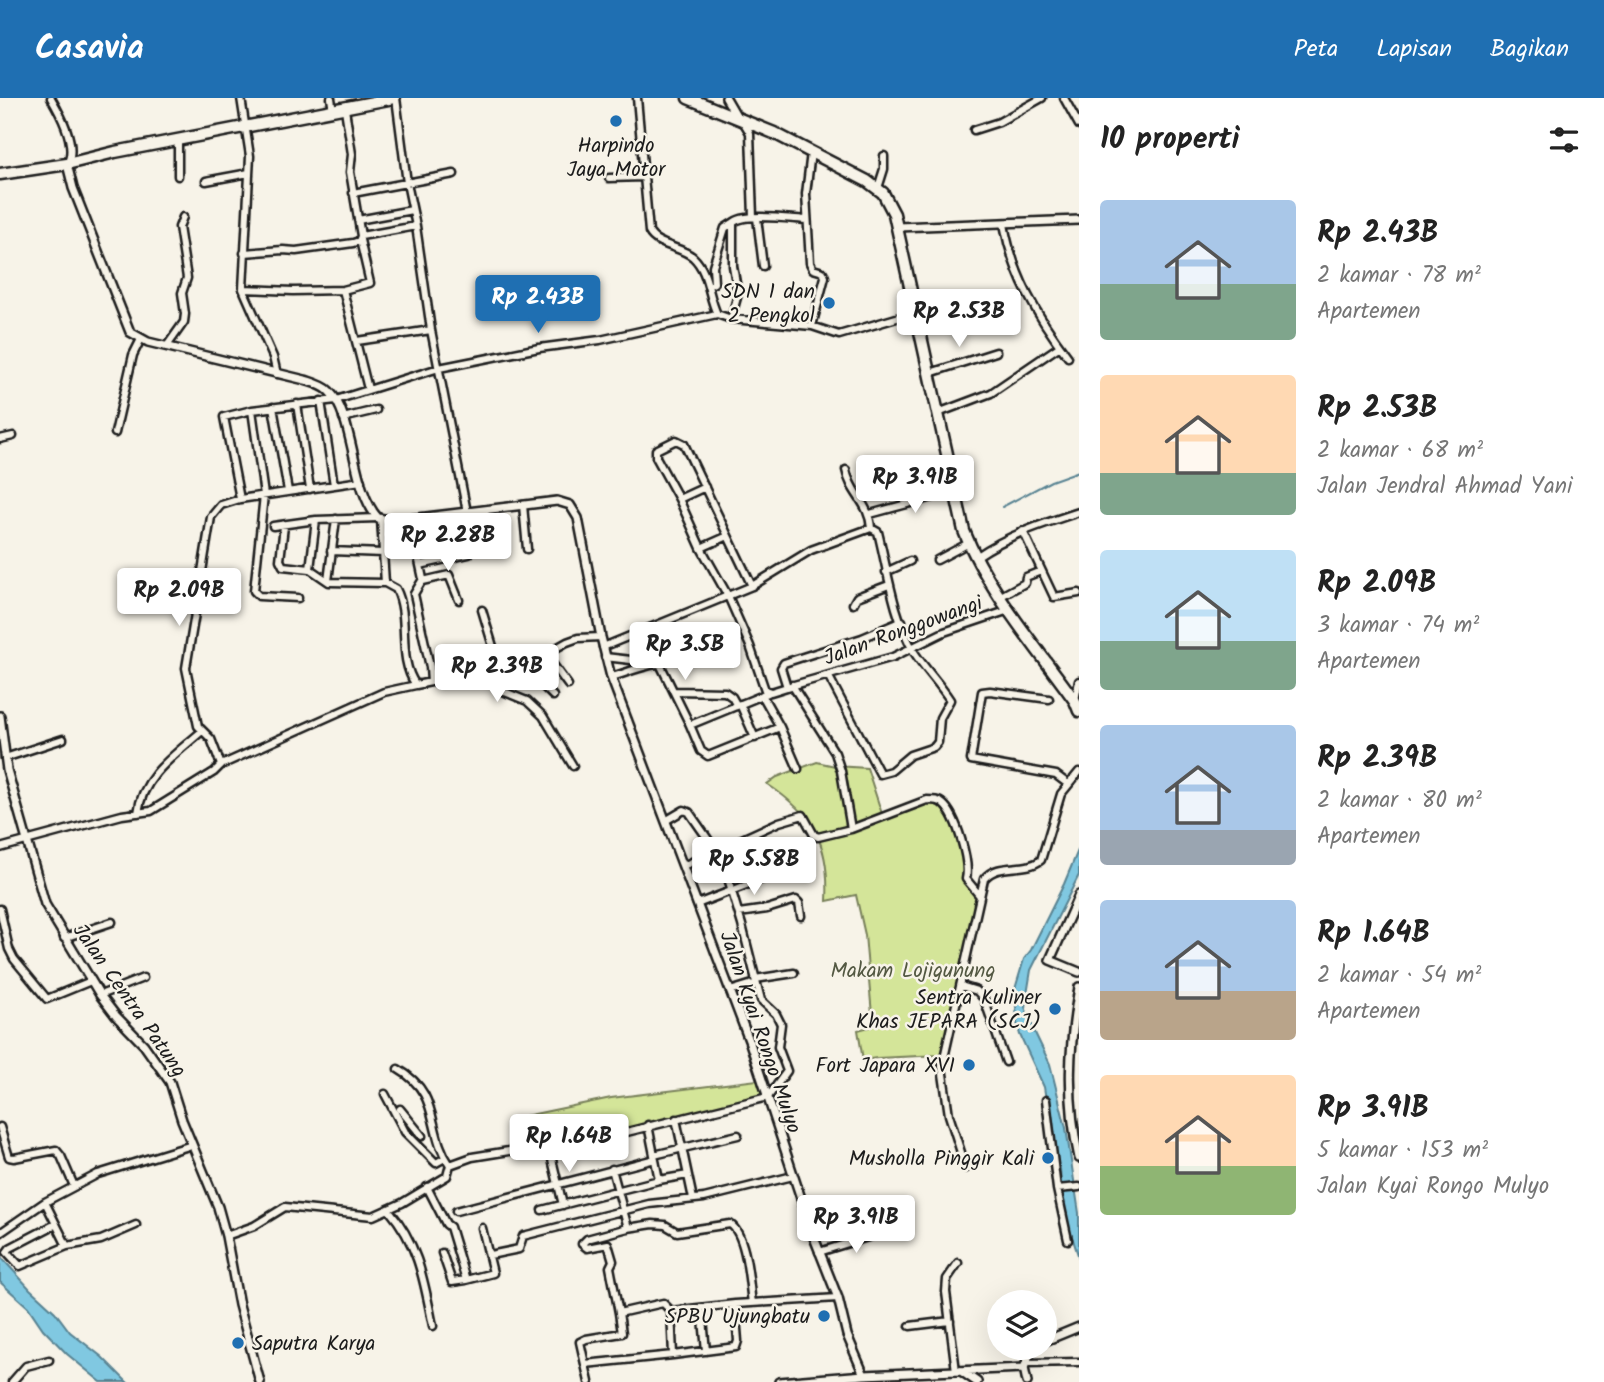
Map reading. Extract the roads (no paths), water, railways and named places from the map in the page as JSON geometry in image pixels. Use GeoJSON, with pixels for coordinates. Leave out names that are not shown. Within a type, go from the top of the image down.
{"type":"FeatureCollection","features":[{"type":"Feature","properties":{"kind":"highway"},"geometry":{"type":"LineString","coordinates":[[0,174],[67,164],[178,139],[395,98]]}},
{"type":"Feature","properties":{"kind":"highway"},"geometry":{"type":"LineString","coordinates":[[688,98],[737,117],[811,152],[877,188],[891,206],[969,544],[1009,610],[1077,706]]}},
{"type":"Feature","properties":{"kind":"street"},"geometry":{"type":"LineString","coordinates":[[51,98],[71,149],[67,164],[73,188],[130,332],[141,339],[318,384],[330,392],[343,418],[370,506],[380,518],[385,583]]}},
{"type":"Feature","properties":{"kind":"street"},"geometry":{"type":"LineString","coordinates":[[241,98],[249,173],[243,289],[269,348],[277,374]]}},
{"type":"Feature","properties":{"kind":"street"},"geometry":{"type":"LineString","coordinates":[[331,98],[333,111]]}},
{"type":"Feature","properties":{"kind":"street"},"geometry":{"type":"LineString","coordinates":[[395,98],[431,330],[467,512]]}},
{"type":"Feature","properties":{"kind":"street"},"geometry":{"type":"LineString","coordinates":[[637,98],[650,235],[655,240],[679,248],[692,257],[705,276],[718,314]]}},
{"type":"Feature","properties":{"kind":"street"},"geometry":{"type":"LineString","coordinates":[[726,98],[750,133],[755,217],[763,266]]}},
{"type":"Feature","properties":{"kind":"street"},"geometry":{"type":"LineString","coordinates":[[974,130],[999,122],[1042,98]]}},
{"type":"Feature","properties":{"kind":"street"},"geometry":{"type":"LineString","coordinates":[[1067,99],[1079,125]]}},
{"type":"Feature","properties":{"kind":"street"},"geometry":{"type":"LineString","coordinates":[[243,289],[307,292],[343,290],[370,283],[353,194],[350,172],[352,154],[345,109]]}},
{"type":"Feature","properties":{"kind":"street"},"geometry":{"type":"LineString","coordinates":[[178,139],[178,176]]}},
{"type":"Feature","properties":{"kind":"street"},"geometry":{"type":"LineString","coordinates":[[811,152],[806,178],[810,266],[825,275],[812,326]]}},
{"type":"Feature","properties":{"kind":"street"},"geometry":{"type":"LineString","coordinates":[[877,188],[884,169],[884,156]]}},
{"type":"Feature","properties":{"kind":"street"},"geometry":{"type":"LineString","coordinates":[[206,181],[249,173]]}},
{"type":"Feature","properties":{"kind":"street"},"geometry":{"type":"LineString","coordinates":[[353,194],[454,174]]}},
{"type":"Feature","properties":{"kind":"street"},"geometry":{"type":"LineString","coordinates":[[609,178],[644,177]]}},
{"type":"Feature","properties":{"kind":"street"},"geometry":{"type":"LineString","coordinates":[[358,220],[412,210]]}},
{"type":"Feature","properties":{"kind":"street"},"geometry":{"type":"LineString","coordinates":[[167,346],[184,321],[185,314],[182,293],[187,278],[179,227],[183,217]]}},
{"type":"Feature","properties":{"kind":"street"},"geometry":{"type":"LineString","coordinates":[[708,286],[714,283],[713,266],[725,228],[740,218],[807,220]]}},
{"type":"Feature","properties":{"kind":"street"},"geometry":{"type":"LineString","coordinates":[[898,227],[1079,220]]}},
{"type":"Feature","properties":{"kind":"street"},"geometry":{"type":"LineString","coordinates":[[731,319],[738,294],[733,266],[733,223]]}},
{"type":"Feature","properties":{"kind":"street"},"geometry":{"type":"LineString","coordinates":[[1004,223],[1028,297],[1038,316],[1068,357]]}},
{"type":"Feature","properties":{"kind":"street"},"geometry":{"type":"LineString","coordinates":[[244,253],[296,251],[353,243],[360,238],[416,226]]}},
{"type":"Feature","properties":{"kind":"street"},"geometry":{"type":"LineString","coordinates":[[343,290],[368,388]]}},
{"type":"Feature","properties":{"kind":"street"},"geometry":{"type":"LineString","coordinates":[[240,499],[223,419],[229,414],[336,400],[439,368],[539,348],[600,340],[718,314],[731,319],[812,326],[839,335],[917,312]]}},
{"type":"Feature","properties":{"kind":"street"},"geometry":{"type":"LineString","coordinates":[[357,341],[431,330]]}},
{"type":"Feature","properties":{"kind":"street"},"geometry":{"type":"LineString","coordinates":[[115,433],[133,355],[141,339]]}},
{"type":"Feature","properties":{"kind":"street"},"geometry":{"type":"LineString","coordinates":[[938,413],[992,393],[1060,346]]}},
{"type":"Feature","properties":{"kind":"street"},"geometry":{"type":"LineString","coordinates":[[930,373],[996,352]]}},
{"type":"Feature","properties":{"kind":"street"},"geometry":{"type":"LineString","coordinates":[[321,401],[334,485]]}},
{"type":"Feature","properties":{"kind":"street"},"geometry":{"type":"LineString","coordinates":[[297,404],[310,489]]}},
{"type":"Feature","properties":{"kind":"street"},"geometry":{"type":"LineString","coordinates":[[273,407],[288,491]]}},
{"type":"Feature","properties":{"kind":"street"},"geometry":{"type":"LineString","coordinates":[[252,410],[264,495],[254,592],[260,596],[298,598]]}},
{"type":"Feature","properties":{"kind":"street"},"geometry":{"type":"LineString","coordinates":[[343,418],[376,410]]}},
{"type":"Feature","properties":{"kind":"street"},"geometry":{"type":"LineString","coordinates":[[0,439],[13,436]]}},
{"type":"Feature","properties":{"kind":"street"},"geometry":{"type":"LineString","coordinates":[[752,586],[682,442],[676,440],[666,443],[656,450],[655,455],[728,596],[765,694],[798,769]]}},
{"type":"Feature","properties":{"kind":"street"},"geometry":{"type":"LineString","coordinates":[[846,470],[850,486],[870,514],[871,528]]}},
{"type":"Feature","properties":{"kind":"street"},"geometry":{"type":"LineString","coordinates":[[220,765],[211,739],[198,726],[191,698],[187,658],[211,517],[221,505],[240,499],[361,481]]}},
{"type":"Feature","properties":{"kind":"street"},"geometry":{"type":"LineString","coordinates":[[679,499],[705,487]]}},
{"type":"Feature","properties":{"kind":"street"},"geometry":{"type":"LineString","coordinates":[[870,514],[955,491]]}},
{"type":"Feature","properties":{"kind":"street","name":"Jalan Kyai Rongo Mulyo"},"geometry":{"type":"LineString","coordinates":[[380,518],[410,519],[557,501],[565,502],[575,510],[611,677],[730,990],[838,1298],[847,1335],[864,1375]]}},
{"type":"Feature","properties":{"kind":"street"},"geometry":{"type":"LineString","coordinates":[[523,505],[527,549]]}},
{"type":"Feature","properties":{"kind":"street"},"geometry":{"type":"LineString","coordinates":[[976,557],[999,541],[1079,512]]}},
{"type":"Feature","properties":{"kind":"street"},"geometry":{"type":"LineString","coordinates":[[273,526],[316,520],[380,518]]}},
{"type":"Feature","properties":{"kind":"street"},"geometry":{"type":"LineString","coordinates":[[328,581],[336,519]]}},
{"type":"Feature","properties":{"kind":"street"},"geometry":{"type":"LineString","coordinates":[[410,519],[423,581]]}},
{"type":"Feature","properties":{"kind":"street"},"geometry":{"type":"LineString","coordinates":[[310,569],[316,520]]}},
{"type":"Feature","properties":{"kind":"street"},"geometry":{"type":"LineString","coordinates":[[284,526],[280,563],[283,566],[310,569],[328,581],[385,583],[396,589],[406,656],[416,685]]}},
{"type":"Feature","properties":{"kind":"street"},"geometry":{"type":"LineString","coordinates":[[603,646],[752,586],[811,550],[871,528],[878,532],[889,586],[913,649],[950,701],[940,718],[938,742],[929,751],[910,755],[891,771],[880,774],[829,677]]}},
{"type":"Feature","properties":{"kind":"street"},"geometry":{"type":"LineString","coordinates":[[1023,531],[1054,597],[1079,593]]}},
{"type":"Feature","properties":{"kind":"street"},"geometry":{"type":"LineString","coordinates":[[701,548],[728,536]]}},
{"type":"Feature","properties":{"kind":"street"},"geometry":{"type":"LineString","coordinates":[[937,560],[969,544]]}},
{"type":"Feature","properties":{"kind":"street"},"geometry":{"type":"LineString","coordinates":[[331,551],[383,553]]}},
{"type":"Feature","properties":{"kind":"street"},"geometry":{"type":"LineString","coordinates":[[420,565],[469,554]]}},
{"type":"Feature","properties":{"kind":"street"},"geometry":{"type":"LineString","coordinates":[[886,572],[911,561]]}},
{"type":"Feature","properties":{"kind":"street"},"geometry":{"type":"LineString","coordinates":[[1001,596],[1025,583],[1026,577],[1041,571]]}},
{"type":"Feature","properties":{"kind":"street"},"geometry":{"type":"LineString","coordinates":[[431,682],[414,594],[423,581],[449,575],[459,600]]}},
{"type":"Feature","properties":{"kind":"street"},"geometry":{"type":"LineString","coordinates":[[853,604],[857,597],[889,586]]}},
{"type":"Feature","properties":{"kind":"street"},"geometry":{"type":"LineString","coordinates":[[482,610],[501,673],[500,690],[527,701],[543,716],[573,765]]}},
{"type":"Feature","properties":{"kind":"street","name":"Jalan Ronggowangi"},"geometry":{"type":"LineString","coordinates":[[690,725],[765,694],[829,677],[913,649],[944,632],[1009,610]]}},
{"type":"Feature","properties":{"kind":"street"},"geometry":{"type":"LineString","coordinates":[[851,829],[841,771],[835,753],[781,668],[784,663],[862,638],[902,621]]}},
{"type":"Feature","properties":{"kind":"street"},"geometry":{"type":"LineString","coordinates":[[0,848],[122,815],[151,811],[214,772],[220,765],[384,692],[461,676],[522,669],[578,638],[601,637]]}},
{"type":"Feature","properties":{"kind":"street"},"geometry":{"type":"LineString","coordinates":[[546,655],[568,685]]}},
{"type":"Feature","properties":{"kind":"street"},"geometry":{"type":"LineString","coordinates":[[606,657],[631,660],[644,666]]}},
{"type":"Feature","properties":{"kind":"street"},"geometry":{"type":"LineString","coordinates":[[611,677],[628,674],[644,666],[660,664],[705,756],[780,727]]}},
{"type":"Feature","properties":{"kind":"street"},"geometry":{"type":"LineString","coordinates":[[522,669],[553,696]]}},
{"type":"Feature","properties":{"kind":"street"},"geometry":{"type":"LineString","coordinates":[[1077,706],[1079,681]]}},
{"type":"Feature","properties":{"kind":"street"},"geometry":{"type":"LineString","coordinates":[[674,691],[729,693],[755,738]]}},
{"type":"Feature","properties":{"kind":"street"},"geometry":{"type":"LineString","coordinates":[[1049,699],[982,692],[970,758],[974,761],[1056,775],[1068,784]]}},
{"type":"Feature","properties":{"kind":"street","name":"Jalan Centra Patung"},"geometry":{"type":"LineString","coordinates":[[0,716],[4,771],[45,904],[100,995],[144,1045],[170,1082],[182,1120],[218,1207],[239,1305],[260,1382]]}},
{"type":"Feature","properties":{"kind":"street"},"geometry":{"type":"LineString","coordinates":[[138,813],[142,795],[150,779],[202,731]]}},
{"type":"Feature","properties":{"kind":"street"},"geometry":{"type":"LineString","coordinates":[[5,758],[63,739]]}},
{"type":"Feature","properties":{"kind":"street"},"geometry":{"type":"LineString","coordinates":[[966,1168],[948,1115],[943,1080],[944,1054],[984,879],[990,872],[1033,865],[1041,860],[1046,852],[1061,794],[1079,772]]}},
{"type":"Feature","properties":{"kind":"street"},"geometry":{"type":"LineString","coordinates":[[683,866],[779,822],[801,815],[816,837],[851,829],[927,800],[942,803],[949,812],[963,846],[968,870],[966,879],[980,896]]}},
{"type":"Feature","properties":{"kind":"street"},"geometry":{"type":"LineString","coordinates":[[450,1165],[472,1157],[509,1151],[550,1151],[768,1097],[788,1069],[778,1047],[781,1024],[779,1018],[764,1006],[755,981],[733,891],[717,852],[688,811],[684,810],[667,820]]}},
{"type":"Feature","properties":{"kind":"street"},"geometry":{"type":"LineString","coordinates":[[697,904],[801,864]]}},
{"type":"Feature","properties":{"kind":"street"},"geometry":{"type":"LineString","coordinates":[[1079,895],[1050,960],[1079,972]]}},
{"type":"Feature","properties":{"kind":"street"},"geometry":{"type":"LineString","coordinates":[[739,913],[767,909],[796,900],[801,916]]}},
{"type":"Feature","properties":{"kind":"street"},"geometry":{"type":"LineString","coordinates":[[0,909],[9,949],[14,959],[47,999],[91,981]]}},
{"type":"Feature","properties":{"kind":"street"},"geometry":{"type":"LineString","coordinates":[[64,937],[112,922]]}},
{"type":"Feature","properties":{"kind":"street"},"geometry":{"type":"LineString","coordinates":[[730,990],[755,981],[794,973]]}},
{"type":"Feature","properties":{"kind":"street"},"geometry":{"type":"LineString","coordinates":[[100,995],[143,978]]}},
{"type":"Feature","properties":{"kind":"street"},"geometry":{"type":"LineString","coordinates":[[961,986],[978,991],[984,999],[1006,1062]]}},
{"type":"Feature","properties":{"kind":"street"},"geometry":{"type":"LineString","coordinates":[[1079,988],[1070,1044],[1079,1158]]}},
{"type":"Feature","properties":{"kind":"street"},"geometry":{"type":"LineString","coordinates":[[398,1069],[414,1080],[431,1107],[435,1136],[450,1165]]}},
{"type":"Feature","properties":{"kind":"street"},"geometry":{"type":"LineString","coordinates":[[385,1094],[414,1143],[436,1163],[445,1158]]}},
{"type":"Feature","properties":{"kind":"street"},"geometry":{"type":"LineString","coordinates":[[1046,1100],[1068,1240]]}},
{"type":"Feature","properties":{"kind":"street"},"geometry":{"type":"LineString","coordinates":[[400,1109],[422,1136]]}},
{"type":"Feature","properties":{"kind":"street"},"geometry":{"type":"LineString","coordinates":[[676,1119],[693,1199]]}},
{"type":"Feature","properties":{"kind":"street"},"geometry":{"type":"LineString","coordinates":[[648,1125],[659,1180]]}},
{"type":"Feature","properties":{"kind":"street"},"geometry":{"type":"LineString","coordinates":[[0,1127],[9,1157],[55,1150],[61,1156],[74,1186]]}},
{"type":"Feature","properties":{"kind":"street"},"geometry":{"type":"LineString","coordinates":[[456,1211],[681,1148],[738,1135]]}},
{"type":"Feature","properties":{"kind":"street"},"geometry":{"type":"LineString","coordinates":[[0,1233],[45,1202],[108,1170],[192,1145]]}},
{"type":"Feature","properties":{"kind":"street"},"geometry":{"type":"LineString","coordinates":[[550,1151],[564,1205]]}},
{"type":"Feature","properties":{"kind":"street"},"geometry":{"type":"LineString","coordinates":[[226,1236],[254,1226],[285,1207],[366,1216],[388,1210],[447,1175],[450,1165]]}},
{"type":"Feature","properties":{"kind":"street"},"geometry":{"type":"LineString","coordinates":[[612,1169],[628,1228]]}},
{"type":"Feature","properties":{"kind":"street"},"geometry":{"type":"LineString","coordinates":[[542,1210],[688,1175]]}},
{"type":"Feature","properties":{"kind":"street"},"geometry":{"type":"LineString","coordinates":[[490,1255],[519,1249],[526,1234],[649,1203],[693,1199],[793,1176]]}},
{"type":"Feature","properties":{"kind":"street"},"geometry":{"type":"LineString","coordinates":[[428,1187],[450,1227],[466,1280]]}},
{"type":"Feature","properties":{"kind":"street"},"geometry":{"type":"LineString","coordinates":[[1058,1189],[1077,1187]]}},
{"type":"Feature","properties":{"kind":"street"},"geometry":{"type":"LineString","coordinates":[[45,1202],[67,1246]]}},
{"type":"Feature","properties":{"kind":"street"},"geometry":{"type":"LineString","coordinates":[[388,1210],[404,1229],[415,1251],[433,1326]]}},
{"type":"Feature","properties":{"kind":"street"},"geometry":{"type":"LineString","coordinates":[[56,1224],[7,1252],[20,1266],[67,1246],[101,1240],[136,1225]]}},
{"type":"Feature","properties":{"kind":"street"},"geometry":{"type":"LineString","coordinates":[[589,1382],[580,1342],[621,1334],[610,1267],[613,1261],[610,1246],[608,1244],[587,1248],[582,1244],[587,1239],[653,1224],[670,1226],[677,1232],[732,1226],[736,1229],[742,1245],[752,1303]]}},
{"type":"Feature","properties":{"kind":"street"},"geometry":{"type":"LineString","coordinates":[[442,1253],[452,1282],[493,1273],[482,1228]]}},
{"type":"Feature","properties":{"kind":"street"},"geometry":{"type":"LineString","coordinates":[[820,1252],[884,1232]]}},
{"type":"Feature","properties":{"kind":"street"},"geometry":{"type":"LineString","coordinates":[[958,1263],[947,1279],[950,1321],[959,1371],[976,1382]]}},
{"type":"Feature","properties":{"kind":"street"},"geometry":{"type":"LineString","coordinates":[[671,1311],[838,1298]]}},
{"type":"Feature","properties":{"kind":"street"},"geometry":{"type":"LineString","coordinates":[[618,1313],[663,1303],[671,1311],[673,1355]]}},
{"type":"Feature","properties":{"kind":"street"},"geometry":{"type":"LineString","coordinates":[[585,1364],[736,1347],[738,1341],[734,1304]]}},
{"type":"Feature","properties":{"kind":"street"},"geometry":{"type":"LineString","coordinates":[[702,1308],[706,1351]]}},
{"type":"Feature","properties":{"kind":"street"},"geometry":{"type":"LineString","coordinates":[[910,1325],[950,1321]]}},
{"type":"Feature","properties":{"kind":"street"},"geometry":{"type":"LineString","coordinates":[[1057,1336],[1079,1327]]}},
{"type":"Feature","properties":{"kind":"street"},"geometry":{"type":"LineString","coordinates":[[12,1382],[26,1366],[49,1360]]}},
{"type":"Feature","properties":{"kind":"street"},"geometry":{"type":"LineString","coordinates":[[1027,1382],[1025,1365],[1028,1360]]}},
{"type":"Feature","properties":{"kind":"street"},"geometry":{"type":"LineString","coordinates":[[779,1382],[1079,1362]]}},
{"type":"Feature","properties":{"kind":"water"},"geometry":{"type":"Polygon","coordinates":[[[1079,848],[1079,875],[1031,970],[1025,1007],[1050,1064],[1066,1128],[1079,1213],[1079,1258],[1062,1206],[1060,1168],[1057,1167],[1044,1087],[1017,1023],[1015,989],[1024,959],[1064,884],[1079,848]]]}},
{"type":"Feature","properties":{"kind":"water"},"geometry":{"type":"Polygon","coordinates":[[[0,1256],[55,1312],[70,1332],[102,1357],[127,1382],[101,1382],[67,1354],[43,1329],[28,1307],[0,1282],[0,1256]]]}},
{"type":"Feature","properties":{"kind":"waterway"},"geometry":{"type":"LineString","coordinates":[[1002,507],[1051,481],[1079,471]]}},
{"type":"Feature","properties":{"kind":"place","name":"Harpindo Jaya Motor"},"geometry":{"type":"Point","coordinates":[616,121]}},
{"type":"Feature","properties":{"kind":"place","name":"SDN 1 dan 2 Pengkol"},"geometry":{"type":"Point","coordinates":[829,303]}},
{"type":"Feature","properties":{"kind":"place","name":"Sentra Kuliner Khas JEPARA (SCJ)"},"geometry":{"type":"Point","coordinates":[1055,1009]}},
{"type":"Feature","properties":{"kind":"place","name":"Fort Japara XVI"},"geometry":{"type":"Point","coordinates":[969,1065]}},
{"type":"Feature","properties":{"kind":"place","name":"Musholla Pinggir Kali"},"geometry":{"type":"Point","coordinates":[1048,1158]}},
{"type":"Feature","properties":{"kind":"place","name":"SPBU Ujungbatu"},"geometry":{"type":"Point","coordinates":[824,1316]}},
{"type":"Feature","properties":{"kind":"place","name":"Saputra Karya"},"geometry":{"type":"Point","coordinates":[238,1343]}},
{"type":"Feature","properties":{"kind":"park label","name":"Makam Lojigunung"},"geometry":{"type":"Point","coordinates":[913,970]}}]}
